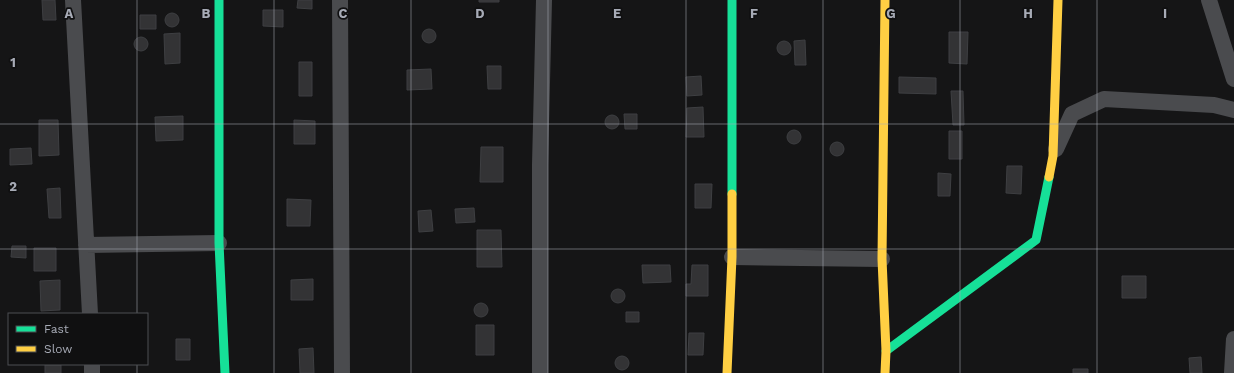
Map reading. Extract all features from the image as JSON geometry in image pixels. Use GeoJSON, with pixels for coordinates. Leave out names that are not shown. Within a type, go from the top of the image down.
{"type":"FeatureCollection","features":[{"type":"Feature","properties":{"kind":"street"},"geometry":{"type":"LineString","coordinates":[[73,0],[90,313]]}},
{"type":"Feature","properties":{"kind":"street"},"geometry":{"type":"LineString","coordinates":[[219,0],[219,243],[225,373]]}},
{"type":"Feature","properties":{"kind":"street"},"geometry":{"type":"LineString","coordinates":[[340,0],[342,373]]}},
{"type":"Feature","properties":{"kind":"street"},"geometry":{"type":"LineString","coordinates":[[540,373],[540,165],[544,0]]}},
{"type":"Feature","properties":{"kind":"street"},"geometry":{"type":"LineString","coordinates":[[727,373],[732,257],[732,0]]}},
{"type":"Feature","properties":{"kind":"street"},"geometry":{"type":"LineString","coordinates":[[885,0],[882,259],[886,373]]}},
{"type":"Feature","properties":{"kind":"street"},"geometry":{"type":"LineString","coordinates":[[886,351],[1036,240],[1053,156],[1058,0]]}},
{"type":"Feature","properties":{"kind":"street"},"geometry":{"type":"LineString","coordinates":[[1209,0],[1234,79]]}},
{"type":"Feature","properties":{"kind":"street"},"geometry":{"type":"LineString","coordinates":[[1053,156],[1072,114],[1104,99],[1214,105],[1234,110]]}},
{"type":"Feature","properties":{"kind":"street"},"geometry":{"type":"LineString","coordinates":[[86,245],[219,243]]}},
{"type":"Feature","properties":{"kind":"street"},"geometry":{"type":"LineString","coordinates":[[732,257],[882,259]]}},
{"type":"Feature","properties":{"kind":"street"},"geometry":{"type":"LineString","coordinates":[[1232,373],[1234,339]]}},
{"type":"Feature","properties":{"kind":"building"},"geometry":{"type":"Polygon","coordinates":[[[42,0],[55,0],[56,20],[43,20],[42,0]]]}},
{"type":"Feature","properties":{"kind":"building"},"geometry":{"type":"Polygon","coordinates":[[[298,0],[312,0],[312,9],[297,8],[298,0]]]}},
{"type":"Feature","properties":{"kind":"building"},"geometry":{"type":"Polygon","coordinates":[[[479,0],[499,0],[499,2],[479,2],[479,0]]]}},
{"type":"Feature","properties":{"kind":"building"},"geometry":{"type":"Polygon","coordinates":[[[263,10],[283,10],[283,27],[263,26],[263,10]]]}},
{"type":"Feature","properties":{"kind":"building"},"geometry":{"type":"Polygon","coordinates":[[[169,13],[175,13],[179,17],[179,23],[175,27],[169,27],[165,23],[165,17],[169,13]]]}},
{"type":"Feature","properties":{"kind":"building"},"geometry":{"type":"Polygon","coordinates":[[[140,15],[156,15],[156,29],[140,29],[140,15]]]}},
{"type":"Feature","properties":{"kind":"building"},"geometry":{"type":"Polygon","coordinates":[[[426,29],[432,29],[436,33],[436,39],[432,43],[426,43],[422,39],[422,33],[426,29]]]}},
{"type":"Feature","properties":{"kind":"building"},"geometry":{"type":"Polygon","coordinates":[[[949,32],[968,32],[967,64],[949,63],[949,32]]]}},
{"type":"Feature","properties":{"kind":"building"},"geometry":{"type":"Polygon","coordinates":[[[180,33],[180,63],[165,64],[164,34],[180,33]]]}},
{"type":"Feature","properties":{"kind":"building"},"geometry":{"type":"Polygon","coordinates":[[[138,37],[144,37],[148,41],[148,47],[144,51],[138,51],[134,47],[134,41],[138,37]]]}},
{"type":"Feature","properties":{"kind":"building"},"geometry":{"type":"Polygon","coordinates":[[[805,40],[806,65],[795,65],[794,41],[805,40]]]}},
{"type":"Feature","properties":{"kind":"building"},"geometry":{"type":"Polygon","coordinates":[[[781,41],[787,41],[791,45],[791,51],[787,55],[781,55],[777,51],[777,45],[781,41]]]}},
{"type":"Feature","properties":{"kind":"building"},"geometry":{"type":"Polygon","coordinates":[[[299,62],[312,62],[312,96],[299,96],[299,62]]]}},
{"type":"Feature","properties":{"kind":"building"},"geometry":{"type":"Polygon","coordinates":[[[487,66],[501,66],[501,89],[488,89],[487,66]]]}},
{"type":"Feature","properties":{"kind":"building"},"geometry":{"type":"Polygon","coordinates":[[[431,69],[432,89],[407,90],[407,70],[431,69]]]}},
{"type":"Feature","properties":{"kind":"building"},"geometry":{"type":"Polygon","coordinates":[[[701,76],[702,95],[687,96],[686,77],[701,76]]]}},
{"type":"Feature","properties":{"kind":"building"},"geometry":{"type":"Polygon","coordinates":[[[899,77],[936,78],[936,94],[899,93],[899,77]]]}},
{"type":"Feature","properties":{"kind":"building"},"geometry":{"type":"Polygon","coordinates":[[[951,91],[963,91],[964,125],[953,125],[951,91]]]}},
{"type":"Feature","properties":{"kind":"building"},"geometry":{"type":"Polygon","coordinates":[[[703,107],[704,137],[686,137],[687,108],[703,107]]]}},
{"type":"Feature","properties":{"kind":"building"},"geometry":{"type":"Polygon","coordinates":[[[624,114],[637,114],[637,129],[625,129],[624,114]]]}},
{"type":"Feature","properties":{"kind":"building"},"geometry":{"type":"Polygon","coordinates":[[[609,115],[615,115],[619,119],[619,125],[615,129],[609,129],[605,125],[605,119],[609,115]]]}},
{"type":"Feature","properties":{"kind":"building"},"geometry":{"type":"Polygon","coordinates":[[[183,116],[183,140],[156,141],[155,117],[183,116]]]}},
{"type":"Feature","properties":{"kind":"building"},"geometry":{"type":"Polygon","coordinates":[[[39,120],[58,120],[59,155],[39,156],[39,120]]]}},
{"type":"Feature","properties":{"kind":"building"},"geometry":{"type":"Polygon","coordinates":[[[294,120],[315,121],[315,144],[294,144],[294,120]]]}},
{"type":"Feature","properties":{"kind":"building"},"geometry":{"type":"Polygon","coordinates":[[[791,130],[797,130],[801,134],[801,140],[797,144],[791,144],[787,140],[787,134],[791,130]]]}},
{"type":"Feature","properties":{"kind":"building"},"geometry":{"type":"Polygon","coordinates":[[[949,131],[962,131],[962,159],[949,159],[949,131]]]}},
{"type":"Feature","properties":{"kind":"building"},"geometry":{"type":"Polygon","coordinates":[[[834,142],[840,142],[844,146],[844,152],[840,156],[834,156],[830,152],[830,146],[834,142]]]}},
{"type":"Feature","properties":{"kind":"building"},"geometry":{"type":"Polygon","coordinates":[[[481,147],[503,147],[503,182],[480,182],[481,147]]]}},
{"type":"Feature","properties":{"kind":"building"},"geometry":{"type":"Polygon","coordinates":[[[31,148],[32,164],[10,165],[10,149],[31,148]]]}},
{"type":"Feature","properties":{"kind":"building"},"geometry":{"type":"Polygon","coordinates":[[[1007,166],[1022,166],[1021,194],[1006,193],[1007,166]]]}},
{"type":"Feature","properties":{"kind":"building"},"geometry":{"type":"Polygon","coordinates":[[[938,173],[951,174],[950,196],[938,196],[938,173]]]}},
{"type":"Feature","properties":{"kind":"building"},"geometry":{"type":"Polygon","coordinates":[[[695,184],[712,184],[711,208],[695,208],[695,184]]]}},
{"type":"Feature","properties":{"kind":"building"},"geometry":{"type":"Polygon","coordinates":[[[60,188],[61,218],[49,218],[47,189],[60,188]]]}},
{"type":"Feature","properties":{"kind":"building"},"geometry":{"type":"Polygon","coordinates":[[[287,199],[311,200],[310,226],[287,226],[287,199]]]}},
{"type":"Feature","properties":{"kind":"building"},"geometry":{"type":"Polygon","coordinates":[[[474,208],[475,222],[456,223],[455,209],[474,208]]]}},
{"type":"Feature","properties":{"kind":"building"},"geometry":{"type":"Polygon","coordinates":[[[431,210],[433,231],[419,232],[418,211],[431,210]]]}},
{"type":"Feature","properties":{"kind":"building"},"geometry":{"type":"Polygon","coordinates":[[[477,230],[501,230],[502,267],[477,267],[477,230]]]}},
{"type":"Feature","properties":{"kind":"building"},"geometry":{"type":"Polygon","coordinates":[[[12,246],[26,246],[26,258],[11,257],[12,246]]]}},
{"type":"Feature","properties":{"kind":"building"},"geometry":{"type":"Polygon","coordinates":[[[34,248],[56,248],[56,271],[34,271],[34,248]]]}},
{"type":"Feature","properties":{"kind":"building"},"geometry":{"type":"Polygon","coordinates":[[[642,265],[670,265],[671,282],[643,283],[642,265]]]}},
{"type":"Feature","properties":{"kind":"building"},"geometry":{"type":"Polygon","coordinates":[[[692,265],[708,265],[708,296],[686,296],[686,284],[691,284],[692,265]]]}},
{"type":"Feature","properties":{"kind":"building"},"geometry":{"type":"Polygon","coordinates":[[[1122,276],[1146,276],[1146,298],[1122,298],[1122,276]]]}},
{"type":"Feature","properties":{"kind":"building"},"geometry":{"type":"Polygon","coordinates":[[[313,279],[313,300],[291,300],[291,280],[313,279]]]}},
{"type":"Feature","properties":{"kind":"building"},"geometry":{"type":"Polygon","coordinates":[[[60,280],[60,310],[41,311],[40,281],[60,280]]]}},
{"type":"Feature","properties":{"kind":"building"},"geometry":{"type":"Polygon","coordinates":[[[615,289],[621,289],[625,293],[625,299],[621,303],[615,303],[611,299],[611,293],[615,289]]]}},
{"type":"Feature","properties":{"kind":"building"},"geometry":{"type":"Polygon","coordinates":[[[478,303],[484,303],[488,307],[488,313],[484,317],[478,317],[474,313],[474,307],[478,303]]]}},
{"type":"Feature","properties":{"kind":"building"},"geometry":{"type":"Polygon","coordinates":[[[626,312],[639,312],[639,322],[626,322],[626,312]]]}},
{"type":"Feature","properties":{"kind":"building"},"geometry":{"type":"Polygon","coordinates":[[[476,325],[494,325],[494,355],[476,355],[476,325]]]}},
{"type":"Feature","properties":{"kind":"building"},"geometry":{"type":"Polygon","coordinates":[[[689,333],[704,333],[703,355],[688,355],[689,333]]]}},
{"type":"Feature","properties":{"kind":"building"},"geometry":{"type":"Polygon","coordinates":[[[176,339],[190,339],[190,360],[176,360],[176,339]]]}},
{"type":"Feature","properties":{"kind":"building"},"geometry":{"type":"Polygon","coordinates":[[[313,348],[314,373],[300,373],[299,349],[313,348]]]}},
{"type":"Feature","properties":{"kind":"building"},"geometry":{"type":"Polygon","coordinates":[[[619,356],[625,356],[629,360],[629,366],[625,370],[619,370],[615,366],[615,360],[619,356]]]}},
{"type":"Feature","properties":{"kind":"building"},"geometry":{"type":"Polygon","coordinates":[[[1201,357],[1202,373],[1190,373],[1189,358],[1201,357]]]}},
{"type":"Feature","properties":{"kind":"building"},"geometry":{"type":"Polygon","coordinates":[[[45,365],[61,365],[61,373],[45,373],[45,365]]]}},
{"type":"Feature","properties":{"kind":"building"},"geometry":{"type":"Polygon","coordinates":[[[1073,369],[1088,369],[1088,373],[1073,373],[1073,369]]]}},
{"type":"Feature","properties":{"kind":"traffic: fast"},"geometry":{"type":"LineString","coordinates":[[219,0],[219,243],[225,373]]}},
{"type":"Feature","properties":{"kind":"traffic: fast"},"geometry":{"type":"LineString","coordinates":[[732,0],[732,194]]}},
{"type":"Feature","properties":{"kind":"traffic: fast"},"geometry":{"type":"LineString","coordinates":[[886,351],[1036,240],[1049,177]]}},
{"type":"Feature","properties":{"kind":"traffic: slow"},"geometry":{"type":"LineString","coordinates":[[885,0],[882,259],[886,351],[885,373]]}},
{"type":"Feature","properties":{"kind":"traffic: slow"},"geometry":{"type":"LineString","coordinates":[[1049,177],[1053,156],[1058,0]]}},
{"type":"Feature","properties":{"kind":"traffic: slow"},"geometry":{"type":"LineString","coordinates":[[727,373],[732,257],[732,194]]}}]}
